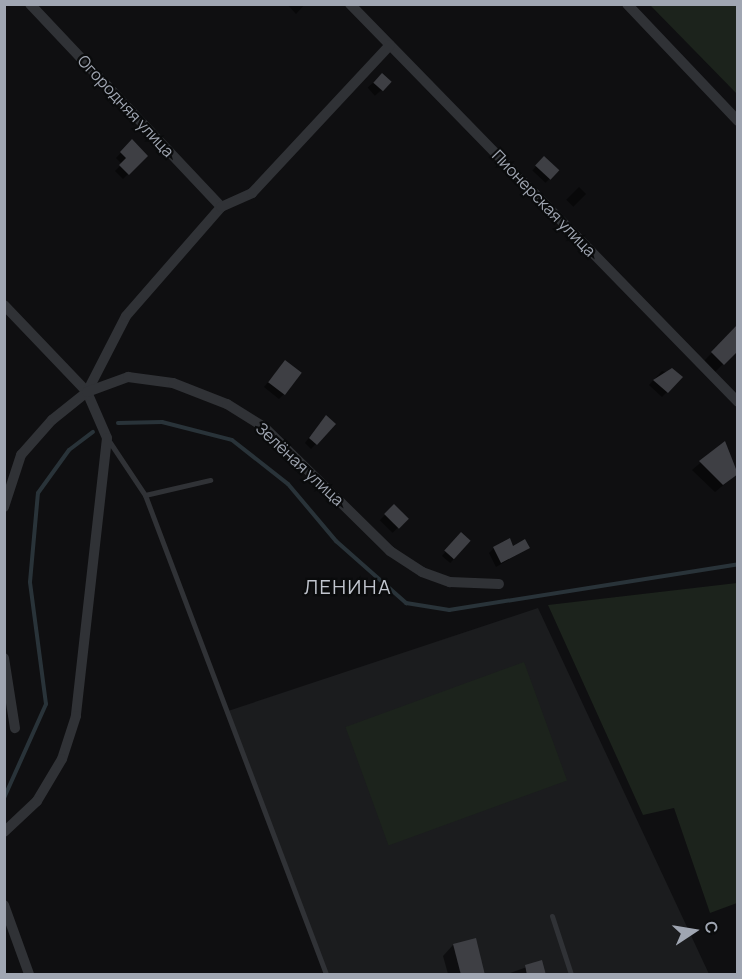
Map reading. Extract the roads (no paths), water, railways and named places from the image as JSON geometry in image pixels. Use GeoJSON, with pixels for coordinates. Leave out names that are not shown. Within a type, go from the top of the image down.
{"type":"FeatureCollection","features":[{"type":"Feature","properties":{"kind":"street","name":"Огородняя улица"},"geometry":{"type":"LineString","coordinates":[[30,4],[221,207]]}},
{"type":"Feature","properties":{"kind":"street","name":"Пионерская улица"},"geometry":{"type":"LineString","coordinates":[[350,4],[738,402]]}},
{"type":"Feature","properties":{"kind":"street"},"geometry":{"type":"LineString","coordinates":[[627,4],[738,121]]}},
{"type":"Feature","properties":{"kind":"street"},"geometry":{"type":"LineString","coordinates":[[87,392],[126,316],[221,207],[252,193],[390,45]]}},
{"type":"Feature","properties":{"kind":"street"},"geometry":{"type":"LineString","coordinates":[[4,305],[87,392],[107,438],[76,716],[62,759],[37,801],[4,832]]}},
{"type":"Feature","properties":{"kind":"street","name":"Зелёная улица"},"geometry":{"type":"LineString","coordinates":[[4,507],[21,455],[52,420],[87,392],[128,377],[173,383],[227,404],[264,427],[390,551],[450,582],[499,584]]}},
{"type":"Feature","properties":{"kind":"street"},"geometry":{"type":"LineString","coordinates":[[4,658],[15,728]]}},
{"type":"Feature","properties":{"kind":"street"},"geometry":{"type":"LineString","coordinates":[[4,905],[29,975]]}},
{"type":"Feature","properties":{"kind":"lane"},"geometry":{"type":"LineString","coordinates":[[107,438],[145,495],[326,975]]}},
{"type":"Feature","properties":{"kind":"lane"},"geometry":{"type":"LineString","coordinates":[[145,495],[210,480]]}},
{"type":"Feature","properties":{"kind":"lane"},"geometry":{"type":"LineString","coordinates":[[552,916],[571,975]]}},
{"type":"Feature","properties":{"kind":"waterway"},"geometry":{"type":"LineString","coordinates":[[118,423],[162,422],[232,440],[288,484],[336,541],[406,603],[449,610],[738,564]]}},
{"type":"Feature","properties":{"kind":"waterway"},"geometry":{"type":"LineString","coordinates":[[4,798],[46,704],[30,582],[38,493],[69,450],[93,432]]}},
{"type":"Feature","properties":{"kind":"district","name":"ЛЕНИНА"},"geometry":{"type":"Point","coordinates":[348,586]}}]}
